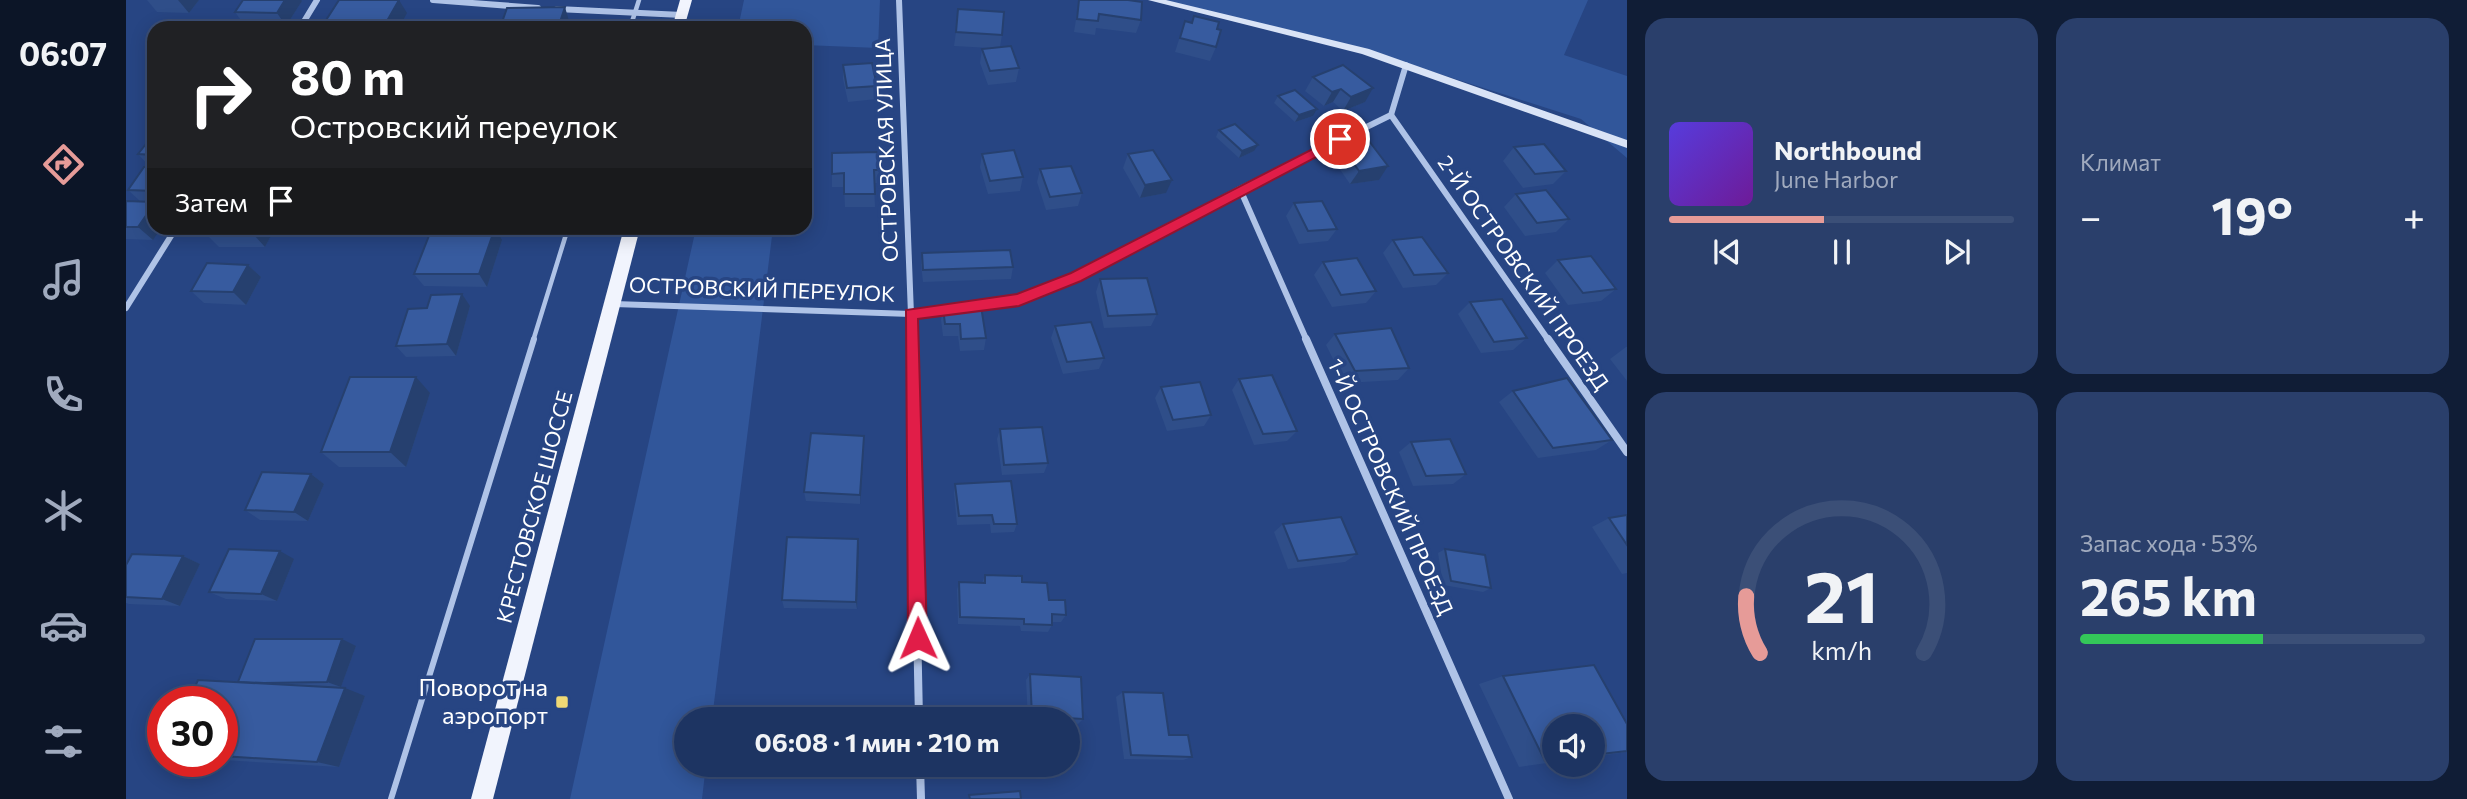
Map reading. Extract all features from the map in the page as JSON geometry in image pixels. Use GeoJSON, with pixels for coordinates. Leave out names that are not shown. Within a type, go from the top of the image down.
{"type":"FeatureCollection","features":[{"type":"Feature","properties":{"kind":"main road"},"geometry":{"type":"LineString","coordinates":[[680,21],[686,0]]}},
{"type":"Feature","properties":{"kind":"main road","name":"КРЕСТОВСКОЕ ШОССЕ"},"geometry":{"type":"LineString","coordinates":[[482,799],[630,235]]}},
{"type":"Feature","properties":{"kind":"street"},"geometry":{"type":"LineString","coordinates":[[304,21],[317,0]]}},
{"type":"Feature","properties":{"kind":"street"},"geometry":{"type":"LineString","coordinates":[[433,0],[541,8]]}},
{"type":"Feature","properties":{"kind":"street","name":"ОСТРОВСКАЯ УЛИЦА"},"geometry":{"type":"LineString","coordinates":[[899,0],[911,314],[919,707]]}},
{"type":"Feature","properties":{"kind":"street"},"geometry":{"type":"LineString","coordinates":[[1153,0],[1365,51],[1627,144]]}},
{"type":"Feature","properties":{"kind":"street"},"geometry":{"type":"LineString","coordinates":[[555,9],[635,13],[675,21]]}},
{"type":"Feature","properties":{"kind":"street"},"geometry":{"type":"LineString","coordinates":[[1391,114],[1406,65]]}},
{"type":"Feature","properties":{"kind":"street","name":"ОСТРОВСКИЙ ПЕРЕУЛОК"},"geometry":{"type":"LineString","coordinates":[[614,304],[911,314],[1019,300],[1076,277],[1240,189],[1391,114]]}},
{"type":"Feature","properties":{"kind":"street","name":"2-Й ОСТРОВСКИЙ ПРОЕЗД"},"geometry":{"type":"LineString","coordinates":[[1391,114],[1627,452]]}},
{"type":"Feature","properties":{"kind":"street","name":"1-Й ОСТРОВСКИЙ ПРОЕЗД"},"geometry":{"type":"LineString","coordinates":[[1240,189],[1508,799]]}},
{"type":"Feature","properties":{"kind":"street"},"geometry":{"type":"LineString","coordinates":[[126,308],[172,235]]}},
{"type":"Feature","properties":{"kind":"street"},"geometry":{"type":"LineString","coordinates":[[920,777],[921,799]]}},
{"type":"Feature","properties":{"kind":"lane"},"geometry":{"type":"LineString","coordinates":[[632,21],[639,0]]}},
{"type":"Feature","properties":{"kind":"lane"},"geometry":{"type":"LineString","coordinates":[[391,799],[566,235]]}},
{"type":"Feature","properties":{"kind":"shaded area"},"geometry":{"type":"Polygon","coordinates":[[[744,0],[880,0],[878,48],[812,45],[812,21],[740,21],[744,0]]]}},
{"type":"Feature","properties":{"kind":"shaded area"},"geometry":{"type":"Polygon","coordinates":[[[1149,0],[1588,0],[1564,55],[1627,76],[1627,158],[1581,119],[1421,68],[1149,0]]]}},
{"type":"Feature","properties":{"kind":"shaded area"},"geometry":{"type":"Polygon","coordinates":[[[694,235],[772,235],[713,707],[674,707],[674,777],[705,777],[702,799],[570,799],[694,235]]]}},
{"type":"Feature","properties":{"kind":"building"},"geometry":{"type":"Polygon","coordinates":[[[243,0],[285,0],[277,13],[235,12],[243,0]]]}},
{"type":"Feature","properties":{"kind":"building"},"geometry":{"type":"Polygon","coordinates":[[[339,0],[399,0],[387,21],[326,21],[339,0]]]}},
{"type":"Feature","properties":{"kind":"building"},"geometry":{"type":"Polygon","coordinates":[[[1079,0],[1142,2],[1141,20],[1099,14],[1098,21],[1077,19],[1079,0]]]}},
{"type":"Feature","properties":{"kind":"building"},"geometry":{"type":"Polygon","coordinates":[[[565,7],[560,21],[502,21],[507,8],[565,7]]]}},
{"type":"Feature","properties":{"kind":"building"},"geometry":{"type":"Polygon","coordinates":[[[958,9],[1004,12],[1002,35],[956,32],[958,9]]]}},
{"type":"Feature","properties":{"kind":"building"},"geometry":{"type":"Polygon","coordinates":[[[1194,16],[1219,22],[1217,29],[1221,30],[1216,47],[1180,38],[1185,21],[1192,23],[1194,16]]]}},
{"type":"Feature","properties":{"kind":"building"},"geometry":{"type":"Polygon","coordinates":[[[1011,46],[1019,68],[990,71],[982,49],[1011,46]]]}},
{"type":"Feature","properties":{"kind":"building"},"geometry":{"type":"Polygon","coordinates":[[[872,63],[877,86],[847,88],[843,65],[872,63]]]}},
{"type":"Feature","properties":{"kind":"building"},"geometry":{"type":"Polygon","coordinates":[[[1343,65],[1373,88],[1351,97],[1341,89],[1332,92],[1313,77],[1343,65]]]}},
{"type":"Feature","properties":{"kind":"building"},"geometry":{"type":"Polygon","coordinates":[[[1295,90],[1317,109],[1299,115],[1278,96],[1295,90]]]}},
{"type":"Feature","properties":{"kind":"building"},"geometry":{"type":"Polygon","coordinates":[[[1235,124],[1258,145],[1242,151],[1219,130],[1235,124]]]}},
{"type":"Feature","properties":{"kind":"building"},"geometry":{"type":"Polygon","coordinates":[[[1366,137],[1388,166],[1359,171],[1338,141],[1366,137]]]}},
{"type":"Feature","properties":{"kind":"building"},"geometry":{"type":"Polygon","coordinates":[[[147,143],[147,155],[138,154],[147,143]]]}},
{"type":"Feature","properties":{"kind":"building"},"geometry":{"type":"Polygon","coordinates":[[[1544,144],[1566,171],[1535,174],[1514,147],[1544,144]]]}},
{"type":"Feature","properties":{"kind":"building"},"geometry":{"type":"Polygon","coordinates":[[[1014,150],[1023,177],[990,181],[982,154],[1014,150]]]}},
{"type":"Feature","properties":{"kind":"building"},"geometry":{"type":"Polygon","coordinates":[[[1153,150],[1172,180],[1145,185],[1128,154],[1153,150]]]}},
{"type":"Feature","properties":{"kind":"building"},"geometry":{"type":"Polygon","coordinates":[[[879,152],[880,170],[874,170],[875,194],[844,194],[844,173],[832,174],[832,153],[879,152]]]}},
{"type":"Feature","properties":{"kind":"building"},"geometry":{"type":"Polygon","coordinates":[[[1071,166],[1082,193],[1050,197],[1040,169],[1071,166]]]}},
{"type":"Feature","properties":{"kind":"building"},"geometry":{"type":"Polygon","coordinates":[[[144,167],[147,167],[147,191],[128,190],[144,167]]]}},
{"type":"Feature","properties":{"kind":"building"},"geometry":{"type":"Polygon","coordinates":[[[1546,190],[1569,219],[1537,223],[1516,194],[1546,190]]]}},
{"type":"Feature","properties":{"kind":"building"},"geometry":{"type":"Polygon","coordinates":[[[126,201],[147,202],[147,214],[138,227],[126,227],[126,201]]]}},
{"type":"Feature","properties":{"kind":"building"},"geometry":{"type":"Polygon","coordinates":[[[1322,201],[1337,229],[1308,231],[1294,203],[1322,201]]]}},
{"type":"Feature","properties":{"kind":"building"},"geometry":{"type":"Polygon","coordinates":[[[429,235],[493,235],[479,274],[414,274],[429,235]]]}},
{"type":"Feature","properties":{"kind":"building"},"geometry":{"type":"Polygon","coordinates":[[[1422,237],[1448,273],[1414,275],[1393,240],[1422,237]]]}},
{"type":"Feature","properties":{"kind":"building"},"geometry":{"type":"Polygon","coordinates":[[[1010,250],[1013,267],[923,270],[922,253],[1010,250]]]}},
{"type":"Feature","properties":{"kind":"building"},"geometry":{"type":"Polygon","coordinates":[[[1591,256],[1616,289],[1583,293],[1558,260],[1591,256]]]}},
{"type":"Feature","properties":{"kind":"building"},"geometry":{"type":"Polygon","coordinates":[[[1357,258],[1376,291],[1341,295],[1323,262],[1357,258]]]}},
{"type":"Feature","properties":{"kind":"building"},"geometry":{"type":"Polygon","coordinates":[[[207,263],[248,265],[233,292],[191,291],[207,263]]]}},
{"type":"Feature","properties":{"kind":"building"},"geometry":{"type":"Polygon","coordinates":[[[1147,278],[1157,314],[1108,316],[1100,279],[1147,278]]]}},
{"type":"Feature","properties":{"kind":"building"},"geometry":{"type":"Polygon","coordinates":[[[462,294],[447,344],[396,346],[408,309],[427,308],[431,295],[462,294]]]}},
{"type":"Feature","properties":{"kind":"building"},"geometry":{"type":"Polygon","coordinates":[[[1502,299],[1527,338],[1494,342],[1470,302],[1502,299]]]}},
{"type":"Feature","properties":{"kind":"building"},"geometry":{"type":"Polygon","coordinates":[[[981,306],[986,338],[961,339],[960,324],[945,324],[943,308],[981,306]]]}},
{"type":"Feature","properties":{"kind":"building"},"geometry":{"type":"Polygon","coordinates":[[[1091,322],[1104,358],[1067,362],[1055,326],[1091,322]]]}},
{"type":"Feature","properties":{"kind":"building"},"geometry":{"type":"Polygon","coordinates":[[[1391,328],[1409,368],[1355,371],[1335,334],[1391,328]]]}},
{"type":"Feature","properties":{"kind":"building"},"geometry":{"type":"Polygon","coordinates":[[[1272,375],[1297,431],[1263,434],[1239,379],[1272,375]]]}},
{"type":"Feature","properties":{"kind":"building"},"geometry":{"type":"Polygon","coordinates":[[[350,377],[416,377],[390,452],[321,452],[350,377]]]}},
{"type":"Feature","properties":{"kind":"building"},"geometry":{"type":"Polygon","coordinates":[[[1567,378],[1612,440],[1553,448],[1513,391],[1567,378]]]}},
{"type":"Feature","properties":{"kind":"building"},"geometry":{"type":"Polygon","coordinates":[[[1200,382],[1211,415],[1173,420],[1161,387],[1200,382]]]}},
{"type":"Feature","properties":{"kind":"building"},"geometry":{"type":"Polygon","coordinates":[[[1042,427],[1048,463],[1004,465],[1000,429],[1042,427]]]}},
{"type":"Feature","properties":{"kind":"building"},"geometry":{"type":"Polygon","coordinates":[[[811,433],[864,436],[860,495],[804,492],[811,433]]]}},
{"type":"Feature","properties":{"kind":"building"},"geometry":{"type":"Polygon","coordinates":[[[1450,439],[1466,474],[1426,476],[1411,442],[1450,439]]]}},
{"type":"Feature","properties":{"kind":"building"},"geometry":{"type":"Polygon","coordinates":[[[262,472],[311,474],[294,512],[245,510],[262,472]]]}},
{"type":"Feature","properties":{"kind":"building"},"geometry":{"type":"Polygon","coordinates":[[[1011,481],[1017,524],[994,524],[992,515],[959,516],[955,484],[1011,481]]]}},
{"type":"Feature","properties":{"kind":"building"},"geometry":{"type":"Polygon","coordinates":[[[1627,515],[1627,545],[1609,518],[1627,515]]]}},
{"type":"Feature","properties":{"kind":"building"},"geometry":{"type":"Polygon","coordinates":[[[1341,517],[1357,554],[1298,561],[1283,524],[1341,517]]]}},
{"type":"Feature","properties":{"kind":"building"},"geometry":{"type":"Polygon","coordinates":[[[787,537],[858,539],[856,602],[782,600],[787,537]]]}},
{"type":"Feature","properties":{"kind":"building"},"geometry":{"type":"Polygon","coordinates":[[[229,549],[280,551],[261,594],[209,592],[229,549]]]}},
{"type":"Feature","properties":{"kind":"building"},"geometry":{"type":"Polygon","coordinates":[[[1445,549],[1485,555],[1491,588],[1451,581],[1445,549]]]}},
{"type":"Feature","properties":{"kind":"building"},"geometry":{"type":"Polygon","coordinates":[[[132,554],[183,556],[162,599],[126,597],[126,565],[132,554]]]}},
{"type":"Feature","properties":{"kind":"building"},"geometry":{"type":"Polygon","coordinates":[[[985,575],[1022,576],[1022,582],[1047,583],[1049,600],[1065,600],[1066,615],[1052,614],[1052,625],[1024,624],[1024,619],[960,617],[959,582],[985,583],[985,575]]]}},
{"type":"Feature","properties":{"kind":"building"},"geometry":{"type":"Polygon","coordinates":[[[255,639],[342,639],[327,682],[238,682],[255,639]]]}},
{"type":"Feature","properties":{"kind":"building"},"geometry":{"type":"Polygon","coordinates":[[[1594,665],[1627,724],[1627,751],[1605,754],[1605,714],[1542,714],[1542,755],[1503,676],[1594,665]]]}},
{"type":"Feature","properties":{"kind":"building"},"geometry":{"type":"Polygon","coordinates":[[[1030,674],[1081,677],[1083,719],[1080,719],[1080,707],[1032,707],[1030,674]]]}},
{"type":"Feature","properties":{"kind":"building"},"geometry":{"type":"Polygon","coordinates":[[[198,680],[345,688],[317,762],[238,757],[238,686],[195,686],[198,680]]]}},
{"type":"Feature","properties":{"kind":"building"},"geometry":{"type":"Polygon","coordinates":[[[1123,692],[1163,693],[1169,735],[1188,735],[1192,757],[1131,755],[1123,692]]]}},
{"type":"Feature","properties":{"kind":"building"},"geometry":{"type":"Polygon","coordinates":[[[1020,791],[1021,799],[970,799],[969,795],[1020,791]]]}},
{"type":"Feature","properties":{"kind":"place","name":"Поворот на аэропорт"},"geometry":{"type":"Point","coordinates":[562,702]}},
{"type":"Feature","properties":{"kind":"route"},"geometry":{"type":"LineString","coordinates":[[918,638],[911,314],[1019,300],[1076,277],[1340,139]]}}]}
